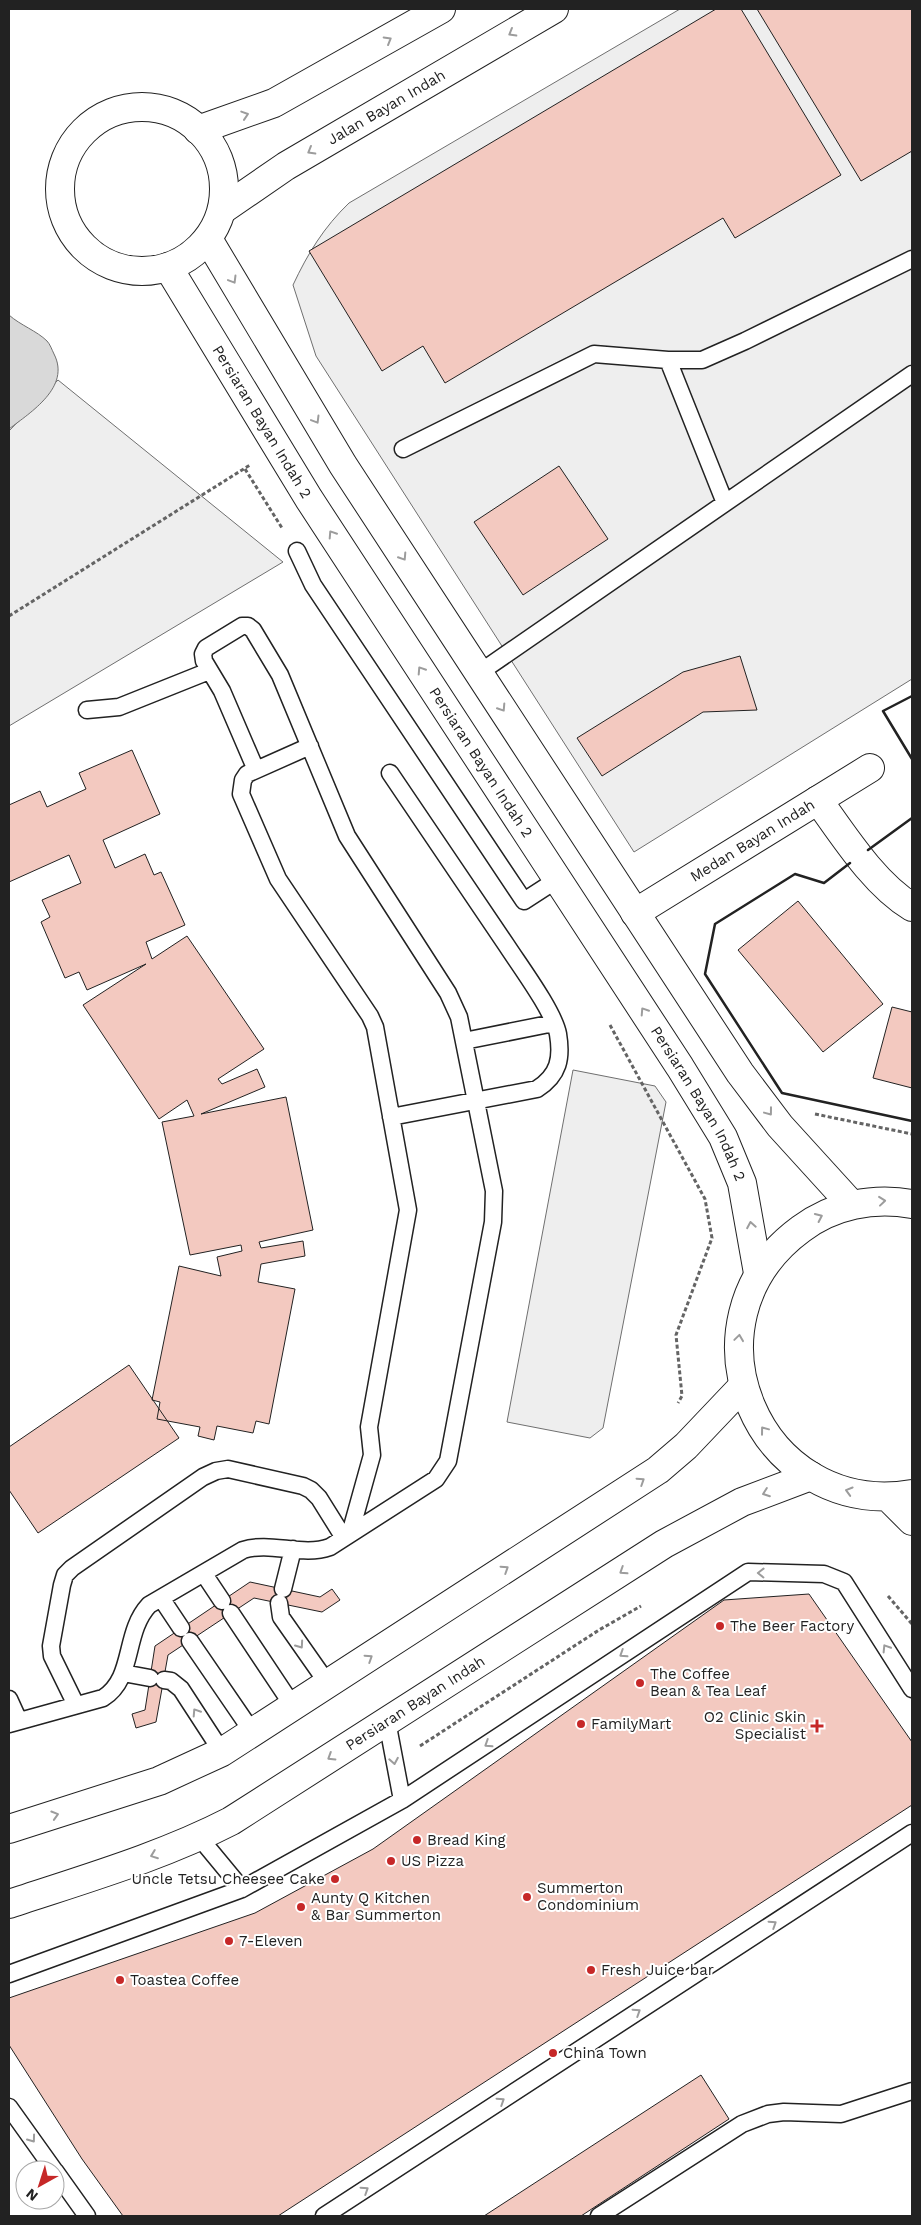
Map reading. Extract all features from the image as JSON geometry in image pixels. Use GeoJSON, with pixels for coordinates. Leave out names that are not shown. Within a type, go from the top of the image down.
{"type":"FeatureCollection","features":[{"type":"Feature","properties":{"kind":"street"},"geometry":{"type":"LineString","coordinates":[[198,130],[274,103],[441,9]]}},
{"type":"Feature","properties":{"kind":"street","name":"Jalan Bayan Indah"},"geometry":{"type":"LineString","coordinates":[[222,210],[286,166],[554,9]]}},
{"type":"Feature","properties":{"kind":"street"},"geometry":{"type":"LineString","coordinates":[[151,107],[176,114],[198,130],[212,146],[221,167],[224,188],[222,210],[208,239],[190,256],[168,267],[141,271],[115,267],[92,254],[73,234],[62,210],[59,184],[65,158],[79,136],[100,118],[124,109],[151,107]]}},
{"type":"Feature","properties":{"kind":"street"},"geometry":{"type":"LineString","coordinates":[[208,239],[343,465],[740,1073],[780,1126],[851,1204]]}},
{"type":"Feature","properties":{"kind":"street","name":"Persiaran Bayan Indah 2"},"geometry":{"type":"LineString","coordinates":[[168,267],[309,499],[558,879],[723,1136],[742,1183],[758,1273]]}},
{"type":"Feature","properties":{"kind":"street","name":"Medan Bayan Indah"},"geometry":{"type":"LineString","coordinates":[[635,913],[870,768]]}},
{"type":"Feature","properties":{"kind":"street"},"geometry":{"type":"LineString","coordinates":[[818,800],[859,857],[901,901],[912,907]]}},
{"type":"Feature","properties":{"kind":"street"},"geometry":{"type":"LineString","coordinates":[[912,1204],[891,1200],[851,1204],[814,1219],[783,1242],[758,1273],[744,1309],[738,1348],[743,1386],[758,1422],[781,1452],[811,1476],[849,1493],[901,1496],[912,1521]]}},
{"type":"Feature","properties":{"kind":"street"},"geometry":{"type":"LineString","coordinates":[[9,1829],[159,1781],[222,1752],[658,1470],[686,1446],[743,1386]]}},
{"type":"Feature","properties":{"kind":"street","name":"Persiaran Bayan Indah"},"geometry":{"type":"LineString","coordinates":[[9,1904],[142,1859],[199,1837],[231,1821],[664,1544],[742,1502],[811,1476]]}},
{"type":"Feature","properties":{"kind":"lane"},"geometry":{"type":"LineString","coordinates":[[403,449],[594,354],[668,360],[702,360],[745,342],[912,259]]}},
{"type":"Feature","properties":{"kind":"lane"},"geometry":{"type":"LineString","coordinates":[[668,360],[725,503]]}},
{"type":"Feature","properties":{"kind":"lane"},"geometry":{"type":"LineString","coordinates":[[479,673],[912,374]]}},
{"type":"Feature","properties":{"kind":"lane"},"geometry":{"type":"LineString","coordinates":[[297,551],[313,585],[524,901],[558,879]]}},
{"type":"Feature","properties":{"kind":"lane"},"geometry":{"type":"LineString","coordinates":[[9,1699],[14,1723],[103,1698],[112,1692],[119,1683],[134,1627],[140,1615],[149,1606],[251,1548],[322,1550],[436,1479],[448,1461],[493,1222],[494,1191],[459,1017],[448,993],[347,836],[280,675],[253,630],[248,626],[242,626],[206,648],[203,654],[204,661],[222,691],[256,770]]}},
{"type":"Feature","properties":{"kind":"lane"},"geometry":{"type":"LineString","coordinates":[[87,710],[119,707],[209,671]]}},
{"type":"Feature","properties":{"kind":"lane"},"geometry":{"type":"LineString","coordinates":[[310,746],[247,774],[242,780],[241,794],[280,884],[370,1016],[375,1027],[408,1210],[408,1220],[369,1426],[372,1455],[347,1536]]}},
{"type":"Feature","properties":{"kind":"lane"},"geometry":{"type":"LineString","coordinates":[[390,773],[530,981],[558,1033],[560,1062],[556,1073],[538,1089],[391,1117]]}},
{"type":"Feature","properties":{"kind":"lane"},"geometry":{"type":"LineString","coordinates":[[464,1041],[554,1024]]}},
{"type":"Feature","properties":{"kind":"lane"},"geometry":{"type":"LineString","coordinates":[[76,1705],[56,1664],[51,1646],[65,1575],[72,1568],[203,1477],[228,1469],[303,1486],[319,1498],[347,1536]]}},
{"type":"Feature","properties":{"kind":"lane"},"geometry":{"type":"LineString","coordinates":[[293,1549],[281,1596],[281,1617],[328,1684]]}},
{"type":"Feature","properties":{"kind":"lane"},"geometry":{"type":"LineString","coordinates":[[9,1974],[242,1889],[402,1800],[748,1572],[824,1574],[844,1582],[912,1689]]}},
{"type":"Feature","properties":{"kind":"lane"},"geometry":{"type":"LineString","coordinates":[[204,1574],[293,1706]]}},
{"type":"Feature","properties":{"kind":"lane"},"geometry":{"type":"LineString","coordinates":[[162,1598],[252,1733]]}},
{"type":"Feature","properties":{"kind":"lane"},"geometry":{"type":"LineString","coordinates":[[123,1673],[171,1681],[181,1689],[222,1752]]}},
{"type":"Feature","properties":{"kind":"lane"},"geometry":{"type":"LineString","coordinates":[[387,1722],[402,1800]]}},
{"type":"Feature","properties":{"kind":"lane"},"geometry":{"type":"LineString","coordinates":[[324,2216],[912,1833]]}},
{"type":"Feature","properties":{"kind":"lane"},"geometry":{"type":"LineString","coordinates":[[199,1837],[242,1889]]}},
{"type":"Feature","properties":{"kind":"lane"},"geometry":{"type":"LineString","coordinates":[[599,2216],[742,2124],[768,2114],[784,2112],[841,2114],[912,2091]]}},
{"type":"Feature","properties":{"kind":"lane"},"geometry":{"type":"LineString","coordinates":[[9,2107],[48,2160]]}},
{"type":"Feature","properties":{"kind":"lane"},"geometry":{"type":"LineString","coordinates":[[65,2185],[86,2216]]}},
{"type":"Feature","properties":{"kind":"path"},"geometry":{"type":"LineString","coordinates":[[9,616],[256,461]]}},
{"type":"Feature","properties":{"kind":"path"},"geometry":{"type":"LineString","coordinates":[[245,469],[297,551]]}},
{"type":"Feature","properties":{"kind":"path"},"geometry":{"type":"LineString","coordinates":[[609,1024],[705,1199],[712,1238],[676,1335],[682,1396],[674,1411]]}},
{"type":"Feature","properties":{"kind":"shaded area"},"geometry":{"type":"Polygon","coordinates":[[[680,9],[912,9],[912,679],[634,852],[316,356],[293,285],[317,241],[349,203],[680,9]]]}},
{"type":"Feature","properties":{"kind":"shaded area"},"geometry":{"type":"Polygon","coordinates":[[[9,315],[47,341],[58,366],[53,388],[46,398],[9,429],[9,315]]]}},
{"type":"Feature","properties":{"kind":"shaded area"},"geometry":{"type":"Polygon","coordinates":[[[58,380],[283,562],[9,726],[9,431],[58,380]]]}},
{"type":"Feature","properties":{"kind":"shaded area"},"geometry":{"type":"Polygon","coordinates":[[[573,1070],[655,1086],[666,1102],[603,1428],[590,1438],[507,1422],[573,1070]]]}},
{"type":"Feature","properties":{"kind":"building"},"geometry":{"type":"Polygon","coordinates":[[[716,9],[741,9],[841,175],[735,238],[723,218],[445,383],[423,346],[382,371],[309,251],[716,9]]]}},
{"type":"Feature","properties":{"kind":"building"},"geometry":{"type":"Polygon","coordinates":[[[757,9],[912,9],[912,151],[861,181],[757,9]]]}},
{"type":"Feature","properties":{"kind":"building"},"geometry":{"type":"Polygon","coordinates":[[[559,466],[608,539],[523,595],[474,522],[559,466]]]}},
{"type":"Feature","properties":{"kind":"building"},"geometry":{"type":"Polygon","coordinates":[[[740,656],[757,710],[703,712],[602,776],[577,738],[683,672],[740,656]]]}},
{"type":"Feature","properties":{"kind":"building"},"geometry":{"type":"Polygon","coordinates":[[[132,750],[160,814],[103,840],[115,868],[145,854],[154,875],[161,872],[185,925],[146,942],[152,959],[187,936],[264,1049],[218,1079],[222,1084],[257,1069],[265,1087],[201,1114],[286,1097],[313,1230],[259,1242],[261,1248],[303,1241],[305,1256],[261,1264],[258,1282],[295,1289],[269,1424],[256,1421],[253,1433],[217,1426],[214,1440],[198,1436],[200,1427],[157,1419],[160,1402],[152,1400],[179,1266],[221,1276],[217,1257],[242,1251],[241,1245],[190,1255],[162,1122],[194,1116],[187,1100],[159,1119],[83,1005],[146,964],[87,990],[79,972],[65,978],[41,922],[50,917],[42,900],[81,883],[69,855],[9,882],[9,805],[40,791],[47,807],[86,789],[79,773],[132,750]]]}},
{"type":"Feature","properties":{"kind":"building"},"geometry":{"type":"Polygon","coordinates":[[[798,901],[883,1004],[823,1052],[738,950],[798,901]]]}},
{"type":"Feature","properties":{"kind":"building"},"geometry":{"type":"Polygon","coordinates":[[[892,1007],[912,1012],[912,1088],[873,1078],[892,1007]]]}},
{"type":"Feature","properties":{"kind":"building"},"geometry":{"type":"Polygon","coordinates":[[[129,1365],[179,1438],[38,1533],[9,1490],[9,1447],[129,1365]]]}},
{"type":"Feature","properties":{"kind":"building"},"geometry":{"type":"Polygon","coordinates":[[[250,1582],[320,1597],[332,1589],[340,1600],[322,1612],[254,1598],[168,1655],[156,1722],[136,1728],[132,1714],[145,1710],[155,1646],[250,1582]]]}},
{"type":"Feature","properties":{"kind":"building","name":"Summerton Condominium"},"geometry":{"type":"Polygon","coordinates":[[[809,1594],[912,1742],[912,1805],[278,2216],[123,2216],[82,2159],[9,2045],[9,1998],[255,1913],[373,1849],[724,1600],[809,1594]]]}},
{"type":"Feature","properties":{"kind":"building"},"geometry":{"type":"Polygon","coordinates":[[[701,2075],[729,2119],[581,2216],[484,2216],[701,2075]]]}},
{"type":"Feature","properties":{"kind":"wall"},"geometry":{"type":"LineString","coordinates":[[912,696],[883,711],[912,759]]}},
{"type":"Feature","properties":{"kind":"wall"},"geometry":{"type":"LineString","coordinates":[[868,850],[912,818]]}},
{"type":"Feature","properties":{"kind":"wall"},"geometry":{"type":"LineString","coordinates":[[850,863],[824,883],[795,874],[715,924],[705,974],[782,1093],[912,1121]]}},
{"type":"Feature","properties":{"kind":"place","name":"The Beer Factory"},"geometry":{"type":"Point","coordinates":[720,1626]}},
{"type":"Feature","properties":{"kind":"place","name":"The Coffee Bean & Tea Leaf"},"geometry":{"type":"Point","coordinates":[640,1683]}},
{"type":"Feature","properties":{"kind":"place","name":"FamilyMart"},"geometry":{"type":"Point","coordinates":[581,1724]}},
{"type":"Feature","properties":{"kind":"place","name":"O2 Clinic Skin Specialist"},"geometry":{"type":"Point","coordinates":[817,1726]}},
{"type":"Feature","properties":{"kind":"place","name":"Bread King"},"geometry":{"type":"Point","coordinates":[417,1840]}},
{"type":"Feature","properties":{"kind":"place","name":"US Pizza"},"geometry":{"type":"Point","coordinates":[391,1861]}},
{"type":"Feature","properties":{"kind":"place","name":"Uncle Tetsu Cheesee Cake"},"geometry":{"type":"Point","coordinates":[335,1879]}},
{"type":"Feature","properties":{"kind":"place","name":"Summerton Condominium"},"geometry":{"type":"Point","coordinates":[527,1897]}},
{"type":"Feature","properties":{"kind":"place","name":"Aunty Q Kitchen & Bar Summerton"},"geometry":{"type":"Point","coordinates":[301,1907]}},
{"type":"Feature","properties":{"kind":"place","name":"7-Eleven"},"geometry":{"type":"Point","coordinates":[229,1941]}},
{"type":"Feature","properties":{"kind":"place","name":"Fresh Juice bar"},"geometry":{"type":"Point","coordinates":[591,1970]}},
{"type":"Feature","properties":{"kind":"place","name":"Toastea Coffee"},"geometry":{"type":"Point","coordinates":[120,1980]}},
{"type":"Feature","properties":{"kind":"place","name":"China Town"},"geometry":{"type":"Point","coordinates":[553,2053]}}]}
